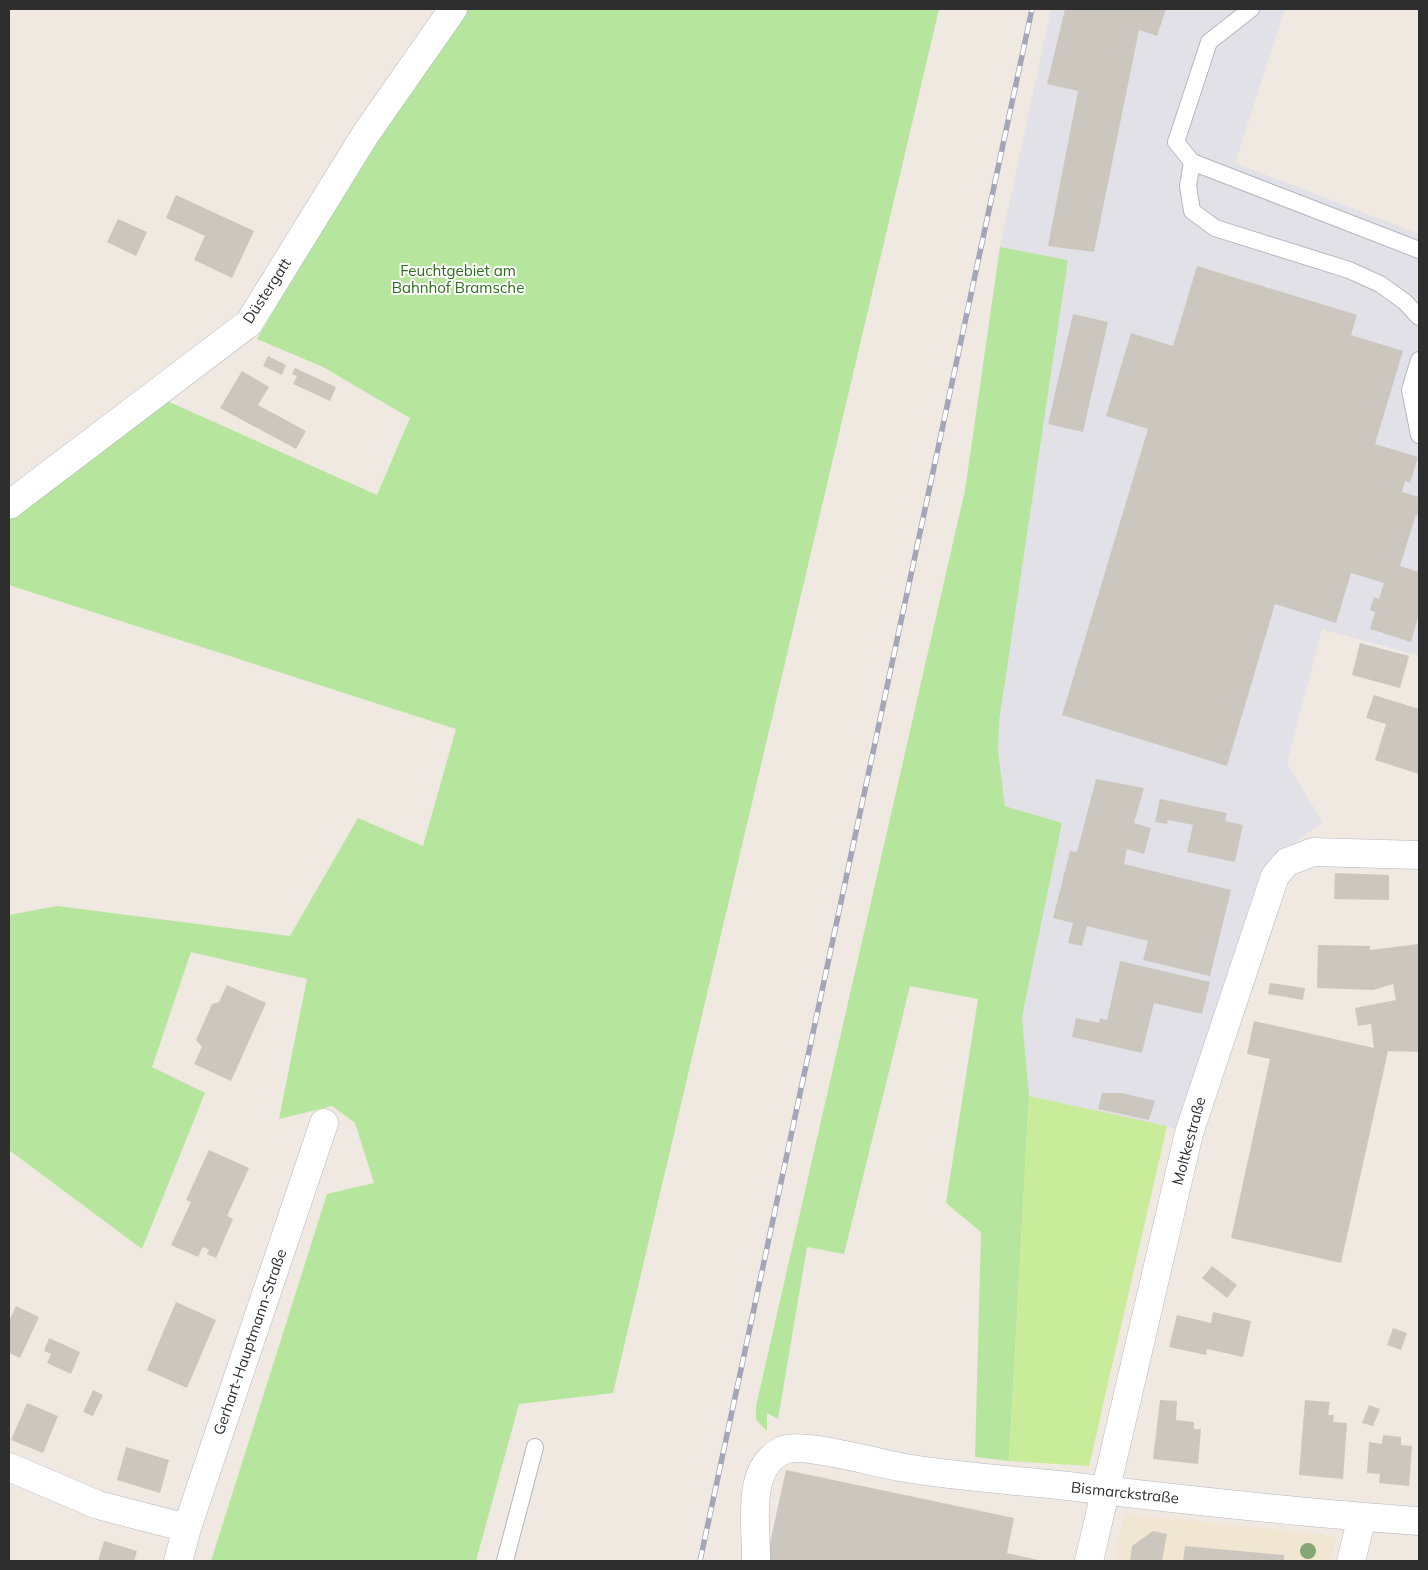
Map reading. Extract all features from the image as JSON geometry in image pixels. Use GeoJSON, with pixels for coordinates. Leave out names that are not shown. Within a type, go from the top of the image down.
{"type":"FeatureCollection","features":[{"type":"Feature","properties":{"kind":"street","name":"Düstergatt"},"geometry":{"type":"LineString","coordinates":[[9,505],[249,324],[365,135],[452,9]]}},
{"type":"Feature","properties":{"kind":"street","name":"Moltkestraße"},"geometry":{"type":"LineString","coordinates":[[1089,1561],[1189,1133],[1275,876],[1287,862],[1313,852],[1419,855]]}},
{"type":"Feature","properties":{"kind":"street","name":"Gerhart-Hauptmann-Straße"},"geometry":{"type":"LineString","coordinates":[[178,1561],[187,1528],[324,1123]]}},
{"type":"Feature","properties":{"kind":"street","name":"Bismarckstraße"},"geometry":{"type":"LineString","coordinates":[[756,1561],[755,1511],[757,1484],[768,1462],[785,1449],[808,1447],[831,1454],[902,1468],[1362,1518],[1419,1522]]}},
{"type":"Feature","properties":{"kind":"street"},"geometry":{"type":"LineString","coordinates":[[9,1467],[98,1506],[187,1528]]}},
{"type":"Feature","properties":{"kind":"street"},"geometry":{"type":"LineString","coordinates":[[1351,1561],[1362,1518]]}},
{"type":"Feature","properties":{"kind":"lane"},"geometry":{"type":"LineString","coordinates":[[1251,9],[1209,42],[1176,142],[1192,162],[1419,250]]}},
{"type":"Feature","properties":{"kind":"lane"},"geometry":{"type":"LineString","coordinates":[[1192,162],[1188,186],[1192,211],[1215,228],[1349,270],[1380,284],[1405,302],[1419,317]]}},
{"type":"Feature","properties":{"kind":"lane"},"geometry":{"type":"LineString","coordinates":[[1419,360],[1410,390],[1419,435]]}},
{"type":"Feature","properties":{"kind":"lane"},"geometry":{"type":"LineString","coordinates":[[505,1561],[535,1447]]}},
{"type":"Feature","properties":{"kind":"shaded area"},"geometry":{"type":"Polygon","coordinates":[[[1051,9],[1285,9],[1235,163],[1419,234],[1419,656],[1322,629],[1287,764],[1323,822],[1305,835],[1267,871],[1177,1129],[1029,1096],[1022,1017],[1062,823],[1005,806],[998,751],[999,722],[1068,260],[1000,247],[1051,9]]]}},
{"type":"Feature","properties":{"kind":"shaded area"},"geometry":{"type":"Polygon","coordinates":[[[1125,1514],[1337,1536],[1330,1561],[1114,1561],[1125,1514]]]}},
{"type":"Feature","properties":{"kind":"green space","name":"Feuchtgebiet am Bahnhof Bramsche"},"geometry":{"type":"Polygon","coordinates":[[[466,9],[939,9],[613,1393],[519,1404],[476,1561],[211,1561],[327,1194],[374,1183],[355,1123],[332,1106],[279,1119],[307,979],[191,952],[152,1067],[205,1093],[142,1249],[9,1150],[9,915],[57,906],[290,936],[358,818],[423,846],[456,729],[9,585],[9,511],[167,401],[377,495],[410,418],[323,367],[257,339],[343,194],[466,9]]]}},
{"type":"Feature","properties":{"kind":"green space"},"geometry":{"type":"Polygon","coordinates":[[[1000,247],[1068,260],[999,722],[998,751],[1005,806],[1062,823],[1022,1017],[1029,1096],[1009,1461],[975,1457],[981,1232],[946,1203],[978,999],[910,986],[844,1254],[807,1247],[778,1419],[767,1413],[767,1431],[756,1420],[756,1406],[965,490],[1000,247]]]}},
{"type":"Feature","properties":{"kind":"green space"},"geometry":{"type":"Polygon","coordinates":[[[1029,1096],[1167,1126],[1089,1466],[1009,1461],[1029,1096]]]}},
{"type":"Feature","properties":{"kind":"building"},"geometry":{"type":"Polygon","coordinates":[[[1065,9],[1166,9],[1157,36],[1139,30],[1094,252],[1048,246],[1078,91],[1047,84],[1065,9]]]}},
{"type":"Feature","properties":{"kind":"building"},"geometry":{"type":"Polygon","coordinates":[[[176,195],[254,231],[232,278],[194,260],[205,236],[166,218],[176,195]]]}},
{"type":"Feature","properties":{"kind":"building"},"geometry":{"type":"Polygon","coordinates":[[[118,219],[147,232],[136,256],[107,242],[118,219]]]}},
{"type":"Feature","properties":{"kind":"building"},"geometry":{"type":"Polygon","coordinates":[[[1197,266],[1357,315],[1351,335],[1403,351],[1375,444],[1418,457],[1410,483],[1405,481],[1402,492],[1419,497],[1419,516],[1416,515],[1400,566],[1419,572],[1419,614],[1411,642],[1370,629],[1375,612],[1370,610],[1374,597],[1379,599],[1384,583],[1351,573],[1336,623],[1275,604],[1227,766],[1062,715],[1148,429],[1106,416],[1131,333],[1173,346],[1197,266]]]}},
{"type":"Feature","properties":{"kind":"building"},"geometry":{"type":"Polygon","coordinates":[[[1073,314],[1108,322],[1083,432],[1048,424],[1073,314]]]}},
{"type":"Feature","properties":{"kind":"building"},"geometry":{"type":"Polygon","coordinates":[[[268,356],[286,365],[282,375],[263,366],[268,356]]]}},
{"type":"Feature","properties":{"kind":"building"},"geometry":{"type":"Polygon","coordinates":[[[295,368],[336,387],[330,401],[293,384],[297,376],[292,374],[295,368]]]}},
{"type":"Feature","properties":{"kind":"building"},"geometry":{"type":"Polygon","coordinates":[[[242,371],[269,387],[258,405],[306,431],[296,449],[220,408],[242,371]]]}},
{"type":"Feature","properties":{"kind":"building"},"geometry":{"type":"Polygon","coordinates":[[[1360,643],[1409,656],[1400,688],[1352,675],[1360,643]]]}},
{"type":"Feature","properties":{"kind":"building"},"geometry":{"type":"Polygon","coordinates":[[[1374,695],[1419,709],[1419,774],[1375,760],[1386,724],[1366,718],[1374,695]]]}},
{"type":"Feature","properties":{"kind":"building"},"geometry":{"type":"Polygon","coordinates":[[[1096,779],[1144,788],[1134,823],[1151,828],[1144,854],[1127,849],[1124,864],[1231,890],[1210,976],[1143,960],[1148,941],[1087,926],[1082,946],[1068,943],[1073,923],[1053,918],[1070,851],[1077,852],[1096,779]]]}},
{"type":"Feature","properties":{"kind":"building"},"geometry":{"type":"Polygon","coordinates":[[[1160,799],[1227,813],[1225,821],[1243,825],[1235,862],[1187,852],[1193,825],[1168,820],[1167,824],[1155,822],[1160,799]]]}},
{"type":"Feature","properties":{"kind":"building"},"geometry":{"type":"Polygon","coordinates":[[[1335,873],[1389,875],[1389,900],[1334,899],[1335,873]]]}},
{"type":"Feature","properties":{"kind":"building"},"geometry":{"type":"Polygon","coordinates":[[[1419,944],[1419,1052],[1388,1051],[1341,1263],[1231,1238],[1270,1059],[1247,1054],[1254,1021],[1374,1048],[1371,1024],[1358,1026],[1355,1008],[1396,1000],[1393,984],[1373,990],[1317,988],[1318,945],[1370,946],[1370,950],[1419,944]]]}},
{"type":"Feature","properties":{"kind":"building"},"geometry":{"type":"Polygon","coordinates":[[[1120,961],[1210,982],[1202,1014],[1154,1003],[1142,1053],[1072,1037],[1076,1018],[1099,1023],[1100,1018],[1107,1020],[1120,961]]]}},
{"type":"Feature","properties":{"kind":"building"},"geometry":{"type":"Polygon","coordinates":[[[1270,983],[1305,988],[1303,1000],[1268,994],[1270,983]]]}},
{"type":"Feature","properties":{"kind":"building"},"geometry":{"type":"Polygon","coordinates":[[[227,985],[266,1003],[231,1081],[194,1064],[202,1047],[196,1040],[212,1004],[219,1002],[227,985]]]}},
{"type":"Feature","properties":{"kind":"building"},"geometry":{"type":"Polygon","coordinates":[[[1102,1093],[1122,1093],[1155,1101],[1149,1120],[1098,1109],[1102,1093]]]}},
{"type":"Feature","properties":{"kind":"building"},"geometry":{"type":"Polygon","coordinates":[[[209,1150],[249,1168],[227,1216],[233,1219],[216,1258],[207,1254],[209,1250],[203,1247],[198,1257],[171,1245],[191,1202],[186,1200],[209,1150]]]}},
{"type":"Feature","properties":{"kind":"building"},"geometry":{"type":"Polygon","coordinates":[[[1212,1266],[1237,1285],[1227,1298],[1202,1278],[1212,1266]]]}},
{"type":"Feature","properties":{"kind":"building"},"geometry":{"type":"Polygon","coordinates":[[[176,1302],[216,1320],[187,1388],[147,1370],[176,1302]]]}},
{"type":"Feature","properties":{"kind":"building"},"geometry":{"type":"Polygon","coordinates":[[[16,1306],[39,1317],[20,1358],[9,1353],[9,1321],[16,1306]]]}},
{"type":"Feature","properties":{"kind":"building"},"geometry":{"type":"Polygon","coordinates":[[[1213,1312],[1251,1321],[1243,1357],[1207,1349],[1206,1355],[1169,1347],[1177,1315],[1211,1323],[1213,1312]]]}},
{"type":"Feature","properties":{"kind":"building"},"geometry":{"type":"Polygon","coordinates":[[[1393,1328],[1407,1333],[1401,1350],[1387,1345],[1393,1328]]]}},
{"type":"Feature","properties":{"kind":"building"},"geometry":{"type":"Polygon","coordinates":[[[49,1338],[80,1352],[71,1374],[47,1363],[51,1354],[44,1351],[49,1338]]]}},
{"type":"Feature","properties":{"kind":"building"},"geometry":{"type":"Polygon","coordinates":[[[93,1390],[103,1395],[93,1416],[83,1412],[93,1390]]]}},
{"type":"Feature","properties":{"kind":"building"},"geometry":{"type":"Polygon","coordinates":[[[1160,1400],[1177,1401],[1176,1420],[1194,1422],[1194,1429],[1201,1429],[1198,1464],[1153,1459],[1160,1400]]]}},
{"type":"Feature","properties":{"kind":"building"},"geometry":{"type":"Polygon","coordinates":[[[1305,1400],[1330,1402],[1328,1415],[1334,1415],[1333,1422],[1347,1423],[1343,1479],[1299,1475],[1305,1400]]]}},
{"type":"Feature","properties":{"kind":"building"},"geometry":{"type":"Polygon","coordinates":[[[27,1403],[58,1416],[43,1453],[11,1440],[27,1403]]]}},
{"type":"Feature","properties":{"kind":"building"},"geometry":{"type":"Polygon","coordinates":[[[1369,1405],[1380,1409],[1373,1426],[1362,1423],[1369,1405]]]}},
{"type":"Feature","properties":{"kind":"building"},"geometry":{"type":"Polygon","coordinates":[[[1383,1435],[1401,1437],[1401,1445],[1412,1446],[1409,1486],[1379,1483],[1380,1474],[1367,1473],[1369,1442],[1382,1444],[1383,1435]]]}},
{"type":"Feature","properties":{"kind":"building"},"geometry":{"type":"Polygon","coordinates":[[[126,1447],[169,1460],[160,1493],[117,1480],[126,1447]]]}},
{"type":"Feature","properties":{"kind":"building"},"geometry":{"type":"Polygon","coordinates":[[[786,1470],[1014,1518],[1007,1553],[1043,1561],[766,1561],[786,1470]]]}},
{"type":"Feature","properties":{"kind":"building"},"geometry":{"type":"Polygon","coordinates":[[[1153,1531],[1167,1534],[1162,1561],[1130,1561],[1132,1546],[1153,1531]]]}},
{"type":"Feature","properties":{"kind":"building"},"geometry":{"type":"Polygon","coordinates":[[[104,1541],[137,1551],[134,1561],[98,1561],[104,1541]]]}},
{"type":"Feature","properties":{"kind":"building"},"geometry":{"type":"Polygon","coordinates":[[[1185,1546],[1284,1555],[1284,1561],[1183,1561],[1185,1546]]]}},
{"type":"Feature","properties":{"kind":"railway"},"geometry":{"type":"LineString","coordinates":[[700,1561],[1032,9]]}}]}
